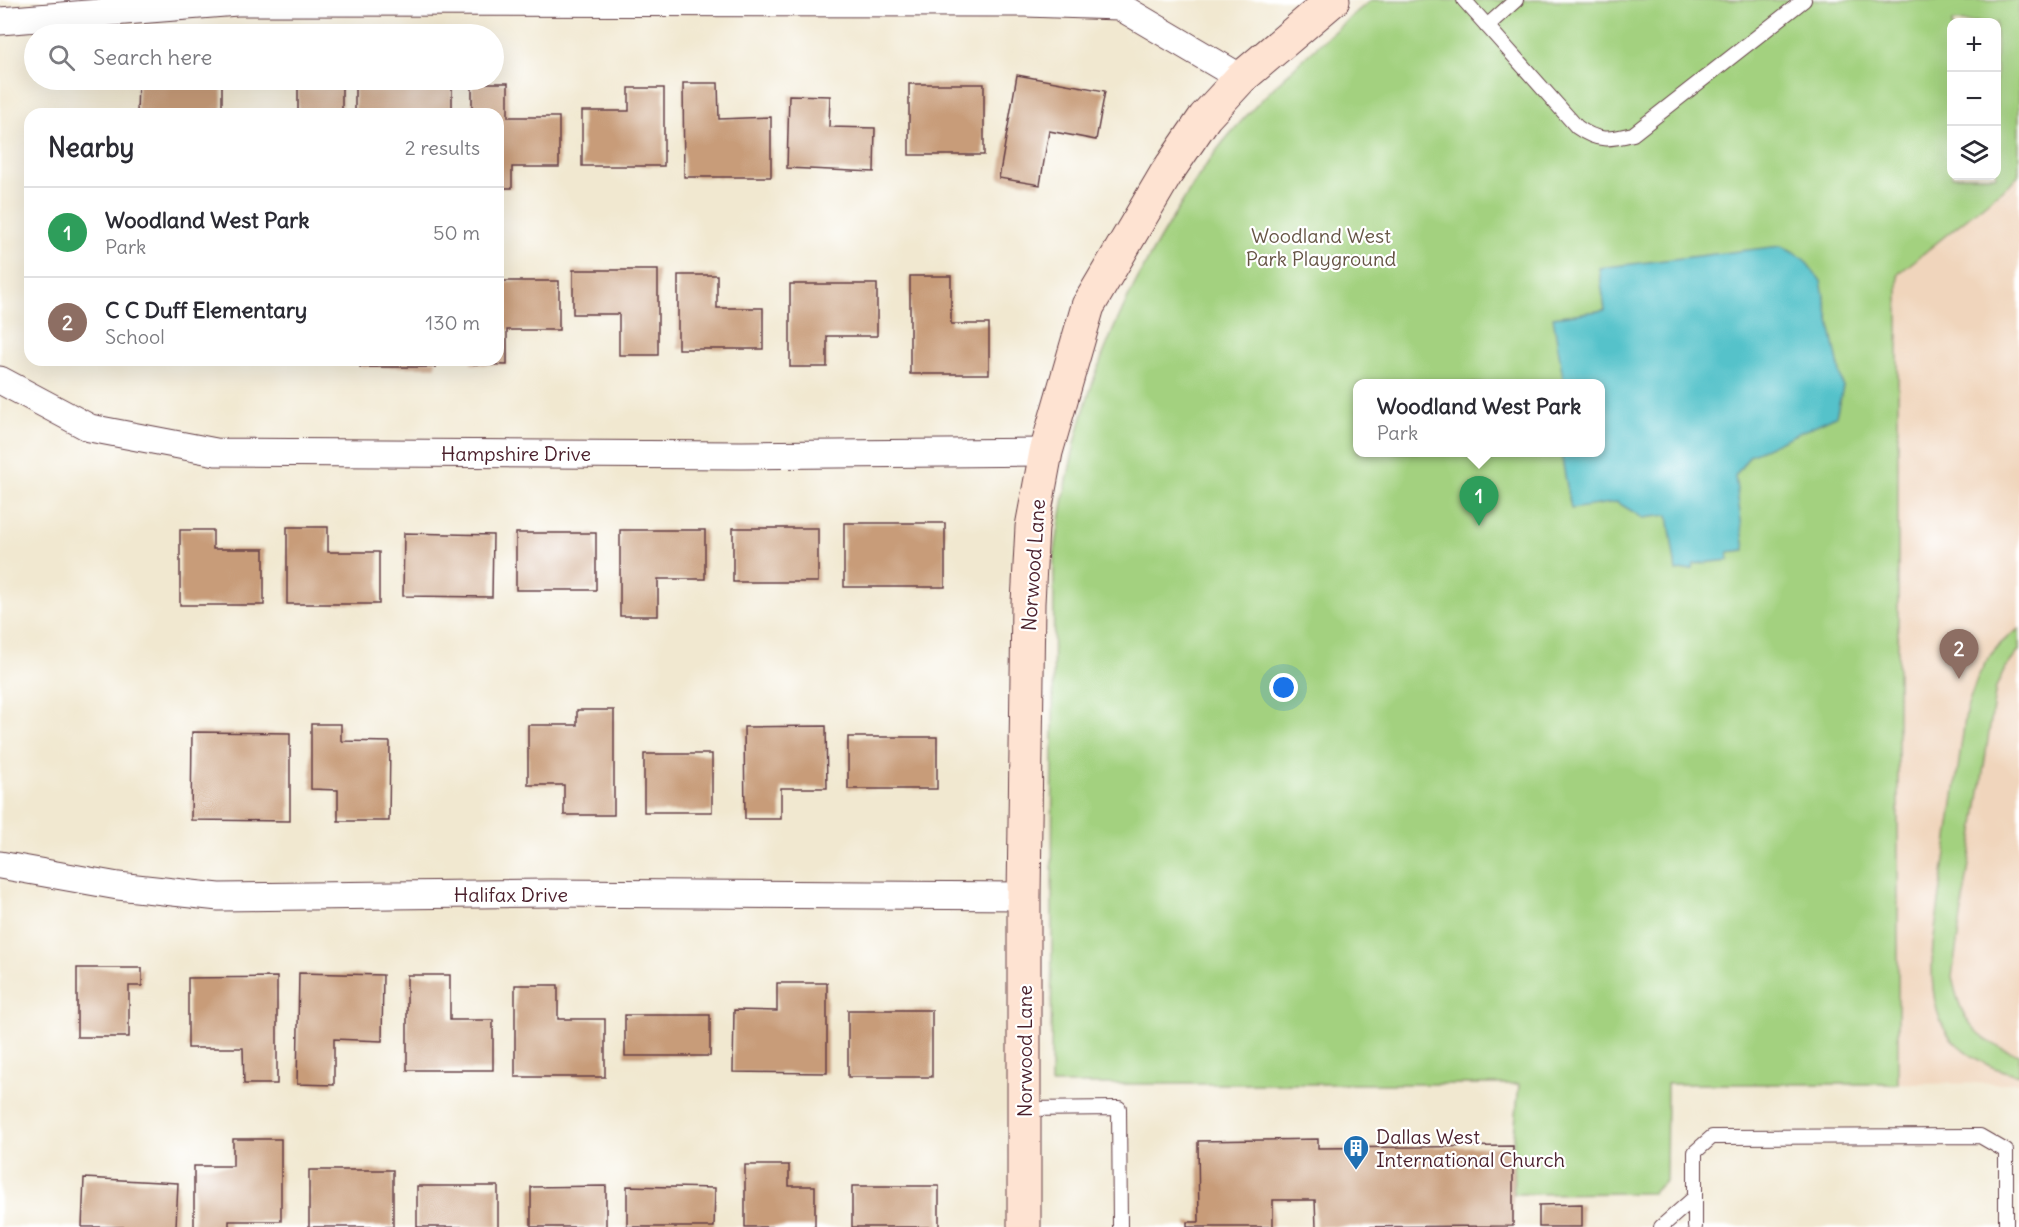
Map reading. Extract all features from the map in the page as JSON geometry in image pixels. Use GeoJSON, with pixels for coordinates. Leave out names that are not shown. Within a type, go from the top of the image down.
{"type":"FeatureCollection","features":[{"type":"Feature","properties":{"kind":"street","name":"Norwood Lane"},"geometry":{"type":"LineString","coordinates":[[1024,1227],[1024,896],[1028,603],[1032,527],[1046,452],[1088,306],[1166,174],[1205,117],[1241,78],[1333,0]]}},
{"type":"Feature","properties":{"kind":"street"},"geometry":{"type":"LineString","coordinates":[[0,21],[237,2],[1025,3],[1119,6],[1241,78]]}},
{"type":"Feature","properties":{"kind":"street","name":"Hampshire Drive"},"geometry":{"type":"LineString","coordinates":[[0,380],[90,428],[216,452],[742,455],[1046,452]]}},
{"type":"Feature","properties":{"kind":"street","name":"Halifax Drive"},"geometry":{"type":"LineString","coordinates":[[0,865],[118,886],[219,897],[549,893],[1024,896]]}},
{"type":"Feature","properties":{"kind":"lane"},"geometry":{"type":"LineString","coordinates":[[1464,0],[1577,127],[1600,139],[1633,134],[1804,0]]}},
{"type":"Feature","properties":{"kind":"lane"},"geometry":{"type":"LineString","coordinates":[[1487,26],[1516,0]]}},
{"type":"Feature","properties":{"kind":"lane"},"geometry":{"type":"LineString","coordinates":[[1024,1109],[1119,1108],[1120,1227]]}},
{"type":"Feature","properties":{"kind":"lane"},"geometry":{"type":"LineString","coordinates":[[1695,1227],[1695,1152],[1712,1137],[1980,1136],[2006,1151],[2006,1227]]}},
{"type":"Feature","properties":{"kind":"lane"},"geometry":{"type":"LineString","coordinates":[[1661,1227],[1695,1197]]}},
{"type":"Feature","properties":{"kind":"shaded area"},"geometry":{"type":"Polygon","coordinates":[[[2019,176],[2019,1083],[1898,1084],[1898,274],[2019,176]]]}},
{"type":"Feature","properties":{"kind":"green space","name":"Woodland West Park Playground"},"geometry":{"type":"Polygon","coordinates":[[[1371,0],[2019,0],[2019,176],[1898,274],[1898,1084],[1667,1084],[1666,1181],[1652,1193],[1514,1194],[1513,1146],[1519,1084],[1051,1084],[1054,558],[1068,474],[1080,424],[1098,366],[1135,284],[1164,231],[1203,169],[1229,135],[1297,64],[1371,0]]]}},
{"type":"Feature","properties":{"kind":"green space"},"geometry":{"type":"Polygon","coordinates":[[[2019,629],[2019,651],[2005,669],[1996,687],[1952,976],[1960,1005],[1972,1027],[1991,1043],[2019,1054],[2019,1075],[1983,1062],[1964,1050],[1948,1035],[1937,1010],[1932,966],[1933,944],[1966,712],[1978,676],[1990,655],[2019,629]]]}},
{"type":"Feature","properties":{"kind":"water"},"geometry":{"type":"Polygon","coordinates":[[[1781,246],[1803,258],[1821,281],[1843,387],[1836,416],[1750,455],[1735,476],[1745,550],[1728,552],[1729,560],[1694,564],[1693,569],[1676,571],[1668,515],[1643,518],[1617,502],[1571,509],[1562,457],[1605,457],[1605,379],[1563,379],[1553,317],[1605,310],[1599,268],[1781,246]]]}},
{"type":"Feature","properties":{"kind":"building"},"geometry":{"type":"Polygon","coordinates":[[[1017,75],[1105,91],[1096,140],[1049,131],[1040,185],[999,178],[1017,75]]]}},
{"type":"Feature","properties":{"kind":"building"},"geometry":{"type":"Polygon","coordinates":[[[504,83],[508,83],[508,117],[559,117],[559,167],[512,167],[512,188],[504,188],[504,108],[472,108],[472,90],[504,90],[504,83]]]}},
{"type":"Feature","properties":{"kind":"building"},"geometry":{"type":"Polygon","coordinates":[[[683,83],[718,83],[719,119],[771,117],[771,177],[684,177],[683,83]]]}},
{"type":"Feature","properties":{"kind":"building"},"geometry":{"type":"Polygon","coordinates":[[[909,84],[984,84],[984,155],[909,155],[909,84]]]}},
{"type":"Feature","properties":{"kind":"building"},"geometry":{"type":"Polygon","coordinates":[[[629,88],[664,88],[664,166],[582,166],[582,111],[629,111],[629,88]]]}},
{"type":"Feature","properties":{"kind":"building"},"geometry":{"type":"Polygon","coordinates":[[[138,90],[222,90],[222,108],[137,108],[138,90]]]}},
{"type":"Feature","properties":{"kind":"building"},"geometry":{"type":"Polygon","coordinates":[[[298,90],[342,90],[342,108],[298,108],[298,90]]]}},
{"type":"Feature","properties":{"kind":"building"},"geometry":{"type":"Polygon","coordinates":[[[355,90],[452,90],[452,108],[355,108],[355,90]]]}},
{"type":"Feature","properties":{"kind":"building"},"geometry":{"type":"Polygon","coordinates":[[[789,95],[830,96],[829,127],[875,128],[874,172],[787,168],[789,95]]]}},
{"type":"Feature","properties":{"kind":"building"},"geometry":{"type":"Polygon","coordinates":[[[573,270],[658,270],[658,355],[619,355],[619,314],[573,314],[573,270]]]}},
{"type":"Feature","properties":{"kind":"building"},"geometry":{"type":"Polygon","coordinates":[[[678,275],[717,275],[717,308],[763,308],[763,349],[678,349],[678,275]]]}},
{"type":"Feature","properties":{"kind":"building"},"geometry":{"type":"Polygon","coordinates":[[[910,276],[951,276],[951,324],[989,324],[989,374],[910,374],[910,276]]]}},
{"type":"Feature","properties":{"kind":"building"},"geometry":{"type":"Polygon","coordinates":[[[504,281],[559,281],[559,330],[507,330],[507,365],[504,365],[504,281]]]}},
{"type":"Feature","properties":{"kind":"building"},"geometry":{"type":"Polygon","coordinates":[[[790,284],[877,284],[877,336],[827,336],[827,367],[790,367],[790,284]]]}},
{"type":"Feature","properties":{"kind":"building"},"geometry":{"type":"Polygon","coordinates":[[[360,366],[436,366],[436,367],[360,366]]]}},
{"type":"Feature","properties":{"kind":"building"},"geometry":{"type":"Polygon","coordinates":[[[844,523],[945,523],[945,587],[844,587],[844,523]]]}},
{"type":"Feature","properties":{"kind":"building"},"geometry":{"type":"Polygon","coordinates":[[[287,527],[328,527],[328,552],[379,552],[379,604],[287,604],[287,527]]]}},
{"type":"Feature","properties":{"kind":"building"},"geometry":{"type":"Polygon","coordinates":[[[733,528],[818,528],[818,582],[733,582],[733,528]]]}},
{"type":"Feature","properties":{"kind":"building"},"geometry":{"type":"Polygon","coordinates":[[[180,530],[213,530],[213,549],[264,549],[264,605],[180,605],[180,530]]]}},
{"type":"Feature","properties":{"kind":"building"},"geometry":{"type":"Polygon","coordinates":[[[620,530],[705,530],[705,579],[658,579],[658,616],[620,616],[620,530]]]}},
{"type":"Feature","properties":{"kind":"building"},"geometry":{"type":"Polygon","coordinates":[[[404,533],[493,535],[492,597],[403,596],[404,533]]]}},
{"type":"Feature","properties":{"kind":"building"},"geometry":{"type":"Polygon","coordinates":[[[516,533],[596,533],[596,590],[516,590],[516,533]]]}},
{"type":"Feature","properties":{"kind":"building"},"geometry":{"type":"Polygon","coordinates":[[[577,710],[614,710],[614,815],[564,815],[564,785],[528,785],[528,725],[577,725],[577,710]]]}},
{"type":"Feature","properties":{"kind":"building"},"geometry":{"type":"Polygon","coordinates":[[[311,724],[341,724],[341,741],[390,742],[389,821],[338,821],[338,790],[311,789],[311,724]]]}},
{"type":"Feature","properties":{"kind":"building"},"geometry":{"type":"Polygon","coordinates":[[[826,726],[827,788],[781,788],[781,819],[745,819],[744,727],[826,726]]]}},
{"type":"Feature","properties":{"kind":"building"},"geometry":{"type":"Polygon","coordinates":[[[192,732],[290,733],[290,821],[191,820],[192,732]]]}},
{"type":"Feature","properties":{"kind":"building"},"geometry":{"type":"Polygon","coordinates":[[[848,737],[937,737],[937,789],[848,789],[848,737]]]}},
{"type":"Feature","properties":{"kind":"building"},"geometry":{"type":"Polygon","coordinates":[[[644,754],[712,754],[712,812],[644,812],[644,754]]]}},
{"type":"Feature","properties":{"kind":"building"},"geometry":{"type":"Polygon","coordinates":[[[77,968],[142,968],[142,986],[129,986],[129,1037],[77,1037],[77,968]]]}},
{"type":"Feature","properties":{"kind":"building"},"geometry":{"type":"Polygon","coordinates":[[[299,973],[383,975],[382,1041],[334,1039],[334,1085],[297,1084],[299,973]]]}},
{"type":"Feature","properties":{"kind":"building"},"geometry":{"type":"Polygon","coordinates":[[[407,975],[450,975],[450,1020],[493,1020],[493,1070],[407,1070],[407,975]]]}},
{"type":"Feature","properties":{"kind":"building"},"geometry":{"type":"Polygon","coordinates":[[[277,977],[277,1084],[244,1084],[243,1048],[188,1048],[188,978],[277,977]]]}},
{"type":"Feature","properties":{"kind":"building"},"geometry":{"type":"Polygon","coordinates":[[[777,983],[827,983],[827,1073],[733,1072],[734,1010],[777,1011],[777,983]]]}},
{"type":"Feature","properties":{"kind":"building"},"geometry":{"type":"Polygon","coordinates":[[[515,985],[558,985],[558,1019],[605,1019],[605,1077],[515,1077],[515,985]]]}},
{"type":"Feature","properties":{"kind":"building"},"geometry":{"type":"Polygon","coordinates":[[[848,1010],[932,1010],[932,1077],[848,1077],[848,1010]]]}},
{"type":"Feature","properties":{"kind":"building"},"geometry":{"type":"Polygon","coordinates":[[[625,1015],[710,1015],[710,1056],[625,1056],[625,1015]]]}},
{"type":"Feature","properties":{"kind":"building"},"geometry":{"type":"Polygon","coordinates":[[[233,1139],[281,1139],[281,1221],[229,1221],[229,1227],[194,1227],[194,1166],[233,1166],[233,1139]]]}},
{"type":"Feature","properties":{"kind":"building","name":"Dallas West International Church"},"geometry":{"type":"Polygon","coordinates":[[[1318,1139],[1318,1148],[1513,1146],[1513,1226],[1316,1227],[1315,1200],[1273,1200],[1273,1227],[1187,1227],[1187,1222],[1199,1222],[1198,1141],[1318,1139]]]}},
{"type":"Feature","properties":{"kind":"building"},"geometry":{"type":"Polygon","coordinates":[[[745,1165],[789,1165],[789,1186],[815,1186],[815,1227],[745,1227],[745,1165]]]}},
{"type":"Feature","properties":{"kind":"building"},"geometry":{"type":"Polygon","coordinates":[[[309,1170],[393,1170],[393,1227],[309,1227],[309,1170]]]}},
{"type":"Feature","properties":{"kind":"building"},"geometry":{"type":"Polygon","coordinates":[[[84,1178],[178,1183],[176,1227],[82,1227],[84,1178]]]}},
{"type":"Feature","properties":{"kind":"building"},"geometry":{"type":"Polygon","coordinates":[[[417,1186],[498,1186],[498,1227],[417,1227],[417,1186]]]}},
{"type":"Feature","properties":{"kind":"building"},"geometry":{"type":"Polygon","coordinates":[[[606,1186],[606,1227],[531,1227],[531,1187],[606,1186]]]}},
{"type":"Feature","properties":{"kind":"building"},"geometry":{"type":"Polygon","coordinates":[[[627,1186],[715,1188],[714,1227],[627,1227],[627,1186]]]}},
{"type":"Feature","properties":{"kind":"building"},"geometry":{"type":"Polygon","coordinates":[[[852,1186],[939,1186],[939,1227],[852,1227],[852,1186]]]}},
{"type":"Feature","properties":{"kind":"building","name":"Dallas West International Church"},"geometry":{"type":"Polygon","coordinates":[[[1582,1204],[1582,1227],[1539,1227],[1539,1205],[1582,1204]]]}},
{"type":"Feature","properties":{"kind":"place","name":"Woodland West Park"},"geometry":{"type":"Point","coordinates":[1479,526]}},
{"type":"Feature","properties":{"kind":"place","name":"C C Duff Elementary"},"geometry":{"type":"Point","coordinates":[1959,679]}},
{"type":"Feature","properties":{"kind":"place","name":"Dallas West International Church"},"geometry":{"type":"Point","coordinates":[1356,1171]}}]}
